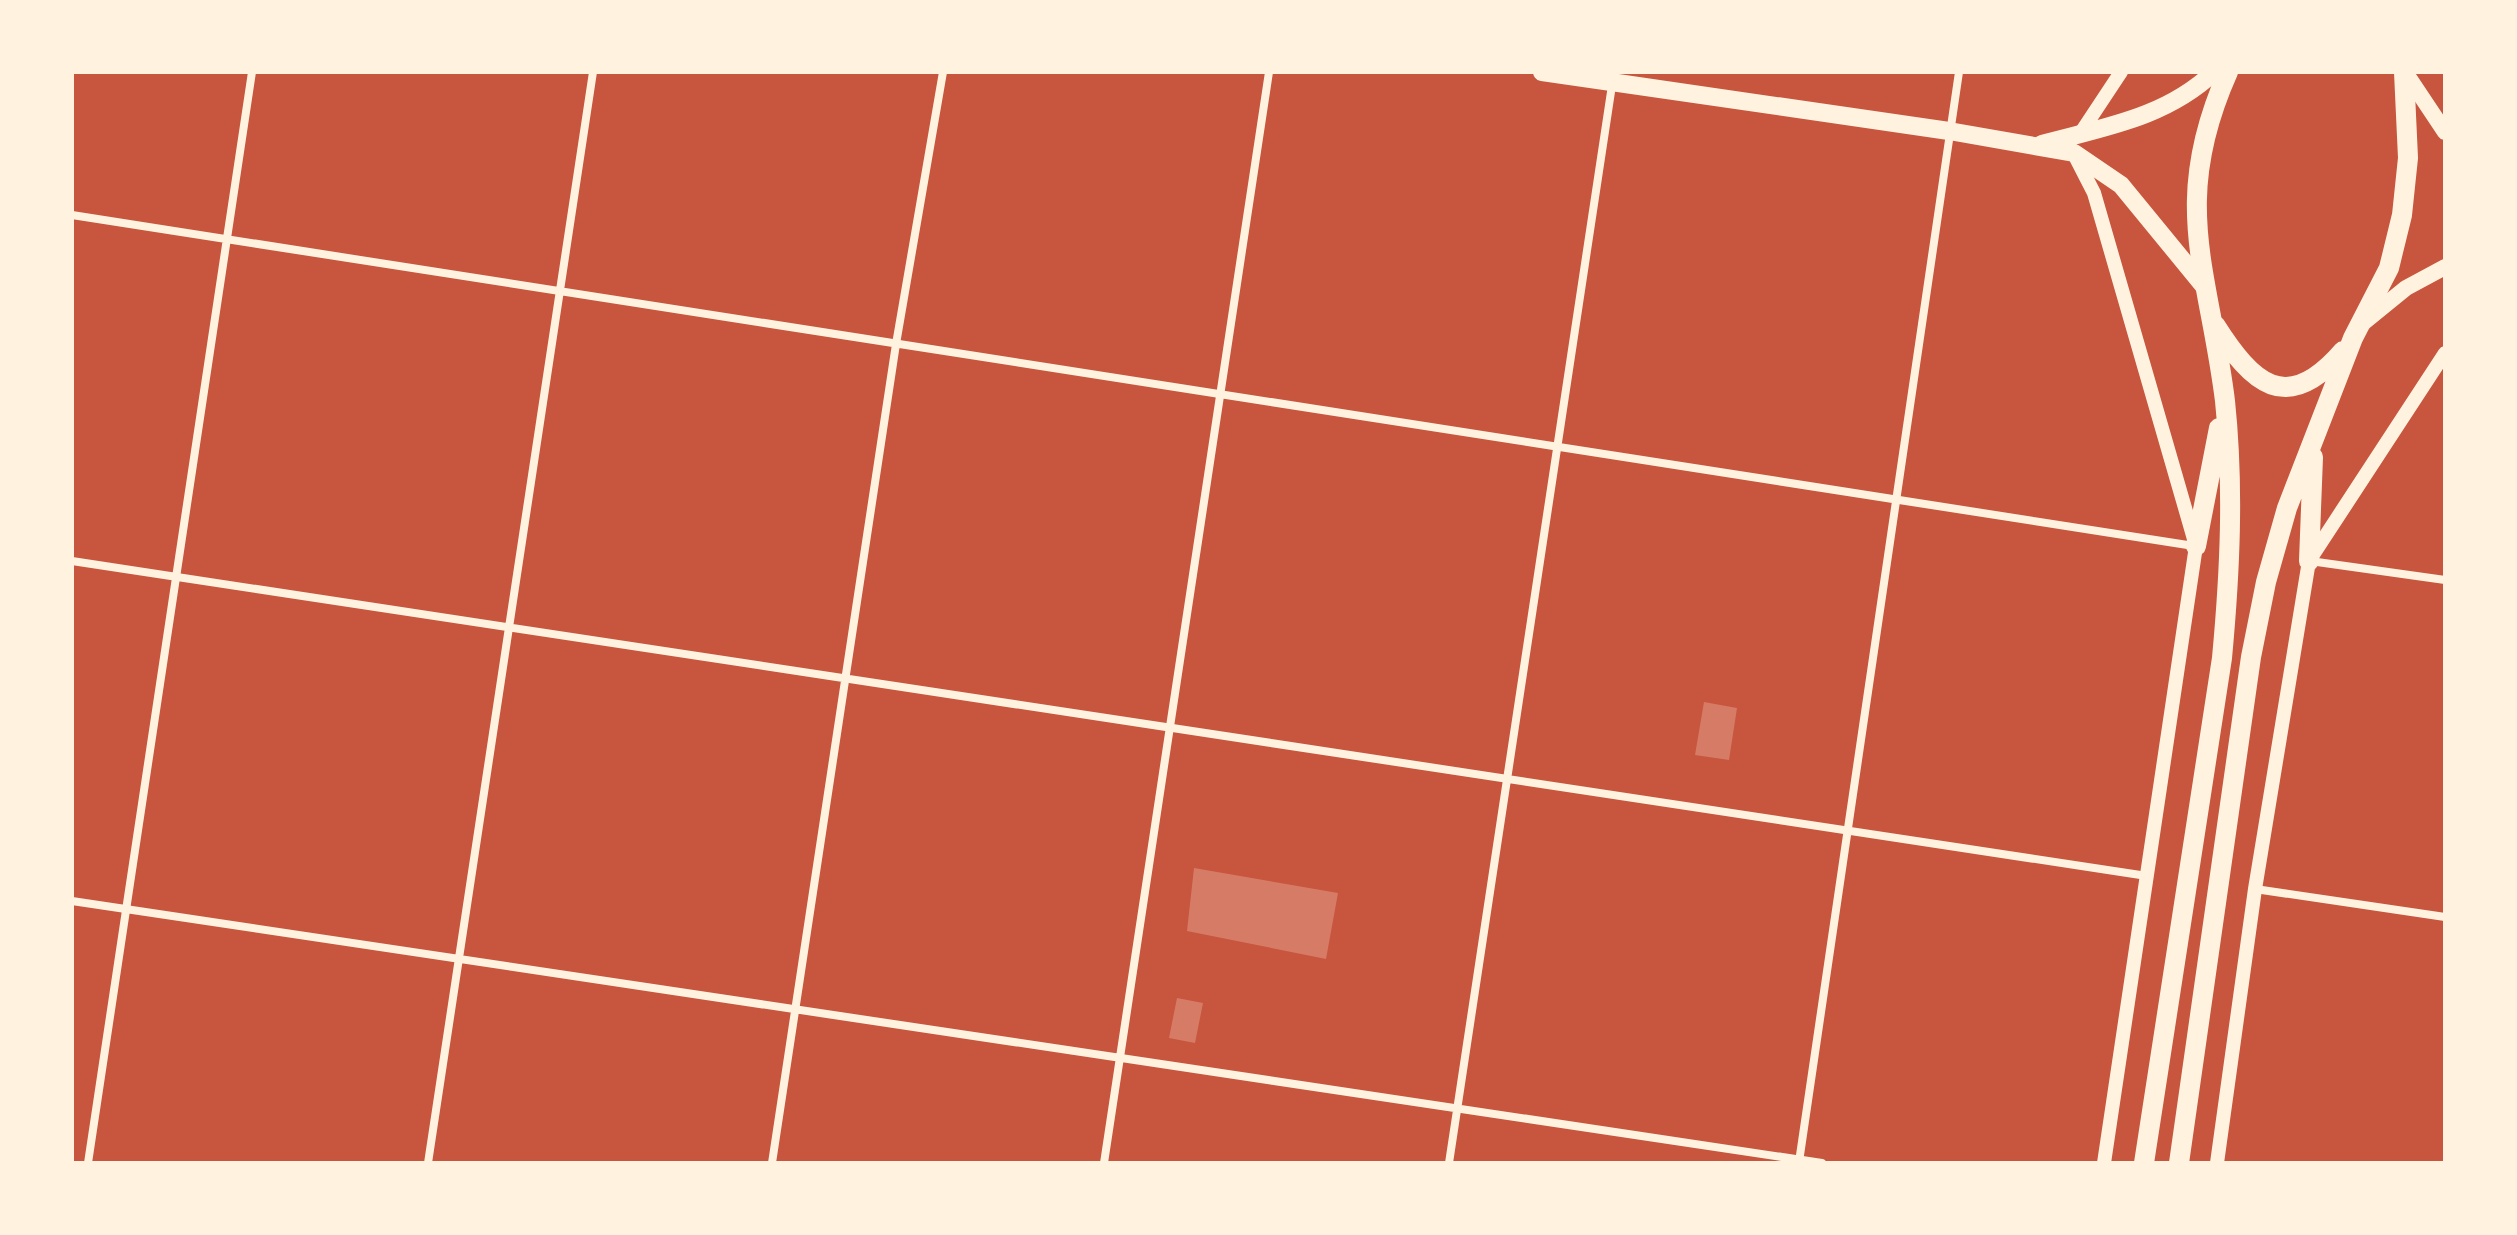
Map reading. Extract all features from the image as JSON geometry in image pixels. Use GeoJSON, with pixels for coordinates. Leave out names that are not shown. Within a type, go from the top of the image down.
{"type":"FeatureCollection","features":[{"type":"Feature","properties":{"kind":"highway"},"geometry":{"type":"LineString","coordinates":[[2144,1163],[2222,658],[2230,578],[2231,500],[2225,400],[2203,285],[2195,201],[2199,161],[2216,98],[2228,72]]}},
{"type":"Feature","properties":{"kind":"highway"},"geometry":{"type":"LineString","coordinates":[[2179,1163],[2251,657],[2287,508],[2358,331],[2389,268],[2402,215],[2408,158],[2404,72]]}},
{"type":"Feature","properties":{"kind":"highway"},"geometry":{"type":"LineString","coordinates":[[2209,315],[2256,379],[2275,386],[2308,380],[2329,367],[2358,331]]}},
{"type":"Feature","properties":{"kind":"highway"},"geometry":{"type":"LineString","coordinates":[[2196,546],[2225,400]]}},
{"type":"Feature","properties":{"kind":"highway"},"geometry":{"type":"LineString","coordinates":[[2309,561],[2314,440]]}},
{"type":"Feature","properties":{"kind":"main road"},"geometry":{"type":"LineString","coordinates":[[1542,72],[1613,77],[2074,153],[2121,185],[2203,285]]}},
{"type":"Feature","properties":{"kind":"main road"},"geometry":{"type":"LineString","coordinates":[[2035,146],[2146,116],[2196,88],[2214,72]]}},
{"type":"Feature","properties":{"kind":"main road"},"geometry":{"type":"LineString","coordinates":[[2404,72],[2445,132]]}},
{"type":"Feature","properties":{"kind":"main road"},"geometry":{"type":"LineString","coordinates":[[2358,331],[2406,288],[2445,267]]}},
{"type":"Feature","properties":{"kind":"street"},"geometry":{"type":"LineString","coordinates":[[88,1163],[252,72]]}},
{"type":"Feature","properties":{"kind":"street"},"geometry":{"type":"LineString","coordinates":[[428,1163],[593,72]]}},
{"type":"Feature","properties":{"kind":"street"},"geometry":{"type":"LineString","coordinates":[[772,1163],[896,344],[943,72]]}},
{"type":"Feature","properties":{"kind":"street"},"geometry":{"type":"LineString","coordinates":[[1104,1163],[1269,72]]}},
{"type":"Feature","properties":{"kind":"street"},"geometry":{"type":"LineString","coordinates":[[1799,1161],[1899,500],[1959,72]]}},
{"type":"Feature","properties":{"kind":"street"},"geometry":{"type":"LineString","coordinates":[[2080,134],[2121,72]]}},
{"type":"Feature","properties":{"kind":"street"},"geometry":{"type":"LineString","coordinates":[[1449,1163],[1613,77]]}},
{"type":"Feature","properties":{"kind":"street"},"geometry":{"type":"LineString","coordinates":[[2074,153],[2094,193],[2196,546],[2104,1163]]}},
{"type":"Feature","properties":{"kind":"street"},"geometry":{"type":"LineString","coordinates":[[72,215],[2196,546]]}},
{"type":"Feature","properties":{"kind":"street"},"geometry":{"type":"LineString","coordinates":[[2217,1163],[2255,889],[2309,561],[2445,353]]}},
{"type":"Feature","properties":{"kind":"street"},"geometry":{"type":"LineString","coordinates":[[72,561],[2147,876]]}},
{"type":"Feature","properties":{"kind":"street"},"geometry":{"type":"LineString","coordinates":[[2309,561],[2445,580]]}},
{"type":"Feature","properties":{"kind":"street"},"geometry":{"type":"LineString","coordinates":[[2255,889],[2445,917]]}},
{"type":"Feature","properties":{"kind":"street"},"geometry":{"type":"LineString","coordinates":[[72,901],[1822,1163]]}},
{"type":"Feature","properties":{"kind":"building"},"geometry":{"type":"Polygon","coordinates":[[[1704,702],[1737,708],[1729,760],[1695,755],[1704,702]]]}},
{"type":"Feature","properties":{"kind":"building"},"geometry":{"type":"Polygon","coordinates":[[[1194,868],[1338,893],[1326,959],[1187,931],[1194,868]]]}},
{"type":"Feature","properties":{"kind":"building"},"geometry":{"type":"Polygon","coordinates":[[[1177,998],[1203,1003],[1195,1043],[1169,1038],[1177,998]]]}}]}
